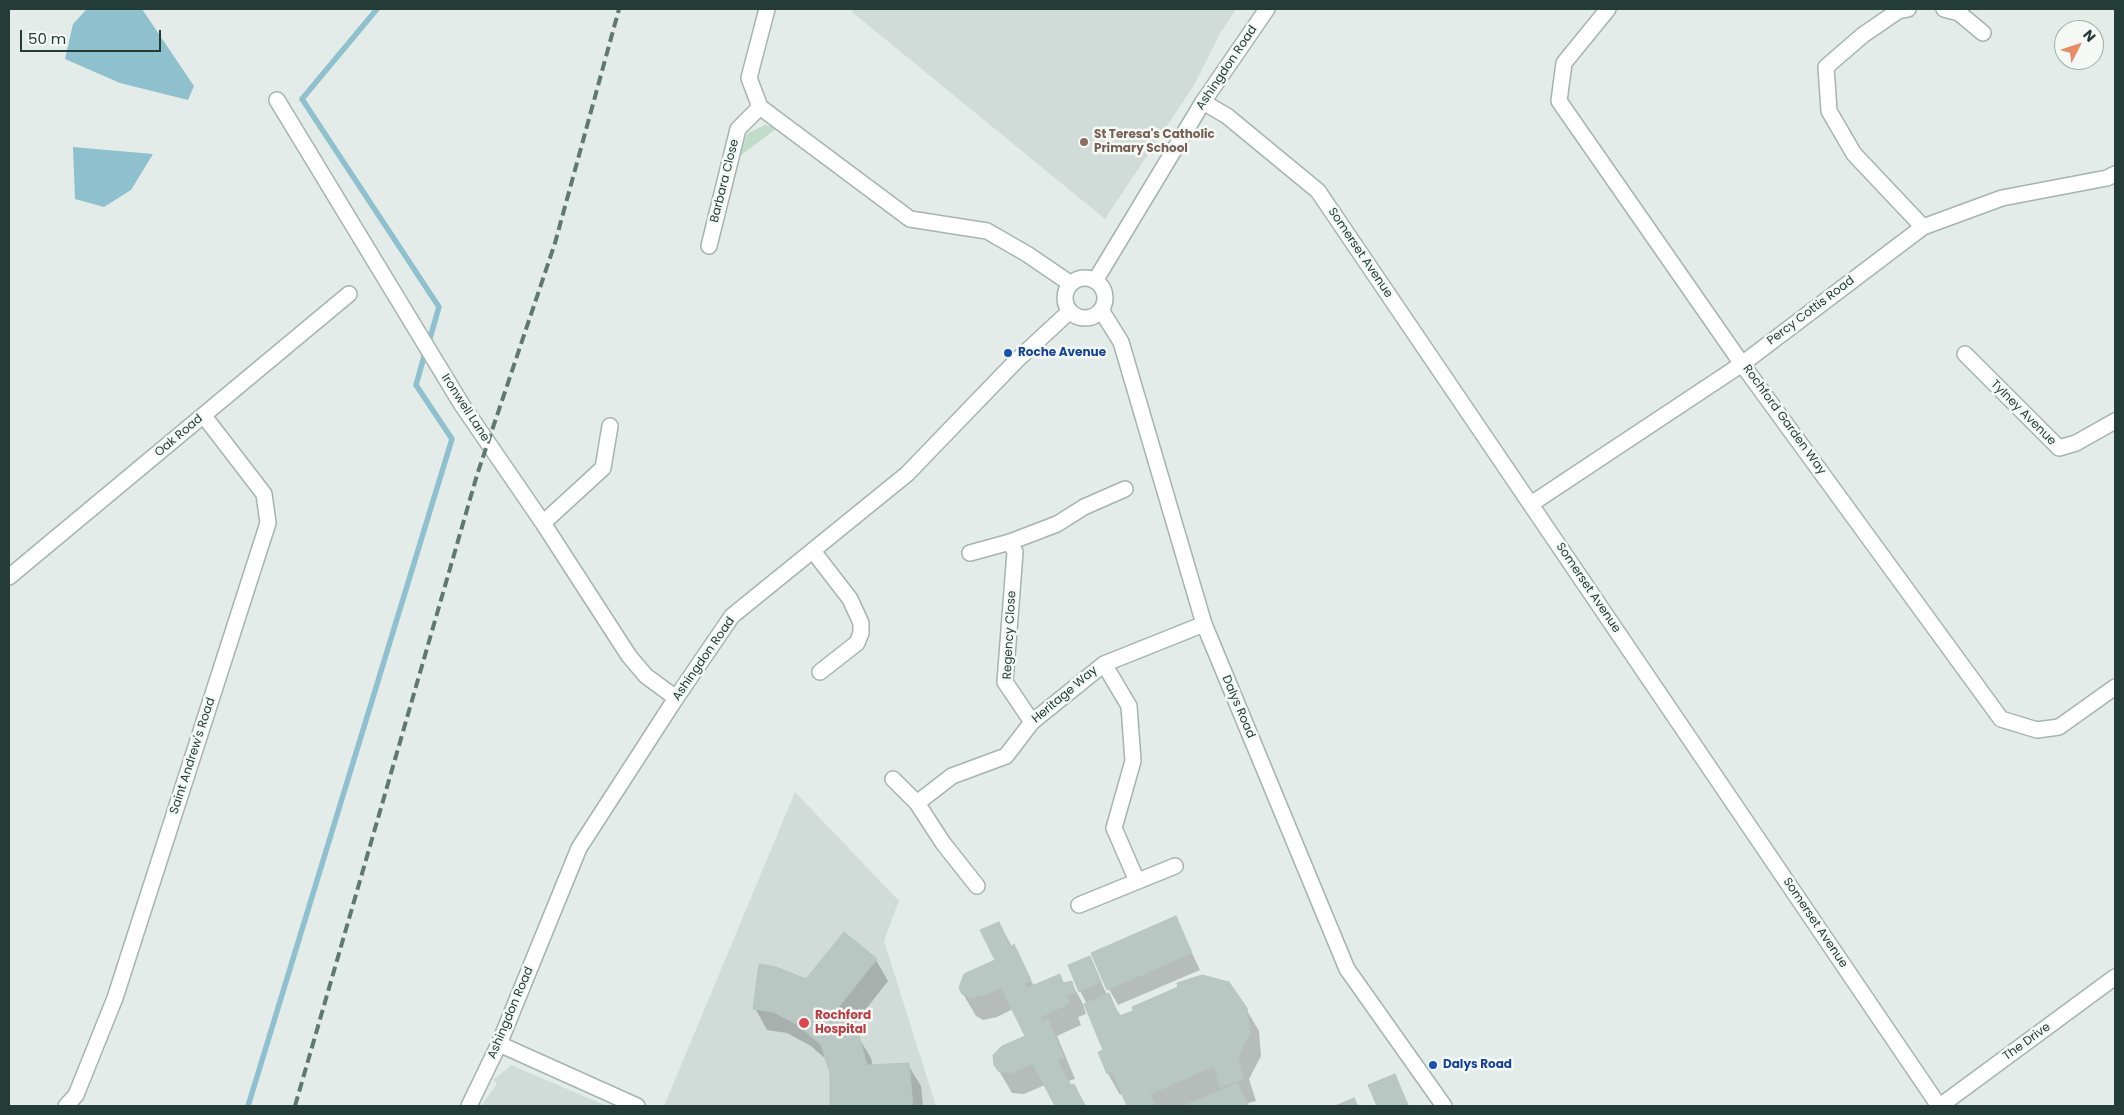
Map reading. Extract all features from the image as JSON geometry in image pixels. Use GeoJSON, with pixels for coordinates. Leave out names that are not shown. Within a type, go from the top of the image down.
{"type":"FeatureCollection","features":[{"type":"Feature","properties":{"kind":"street"},"geometry":{"type":"LineString","coordinates":[[767,9],[749,78],[760,107],[910,219],[987,231],[1027,254],[1071,284]]}},
{"type":"Feature","properties":{"kind":"street","name":"Ashingdon Road"},"geometry":{"type":"LineString","coordinates":[[1095,281],[1203,102],[1267,9]]}},
{"type":"Feature","properties":{"kind":"street","name":"Rochford Garden Way"},"geometry":{"type":"LineString","coordinates":[[1608,9],[1564,63],[1559,101],[1742,364],[2001,719],[2037,730],[2059,727],[2115,687]]}},
{"type":"Feature","properties":{"kind":"street"},"geometry":{"type":"LineString","coordinates":[[1908,9],[1898,11],[1863,35],[1826,67],[1829,111],[1854,154],[1923,227]]}},
{"type":"Feature","properties":{"kind":"street"},"geometry":{"type":"LineString","coordinates":[[1944,9],[1959,13],[1983,33]]}},
{"type":"Feature","properties":{"kind":"street","name":"Ironwell Lane"},"geometry":{"type":"LineString","coordinates":[[277,100],[462,404],[543,523],[628,656],[646,676],[676,698]]}},
{"type":"Feature","properties":{"kind":"street","name":"Somerset Avenue"},"geometry":{"type":"LineString","coordinates":[[1203,102],[1227,116],[1318,191],[1939,1106]]}},
{"type":"Feature","properties":{"kind":"street","name":"Barbara Close"},"geometry":{"type":"LineString","coordinates":[[709,246],[738,128],[760,107]]}},
{"type":"Feature","properties":{"kind":"street","name":"Percy Cottis Road"},"geometry":{"type":"LineString","coordinates":[[1531,504],[1742,364],[1923,227],[2002,198],[2113,180]]}},
{"type":"Feature","properties":{"kind":"street"},"geometry":{"type":"LineString","coordinates":[[1082,278],[1095,281],[1105,297],[1101,310],[1086,318],[1074,315],[1067,306],[1065,294],[1071,284],[1082,278]]}},
{"type":"Feature","properties":{"kind":"street","name":"Oak Road"},"geometry":{"type":"LineString","coordinates":[[9,577],[349,294]]}},
{"type":"Feature","properties":{"kind":"street","name":"Dalys Road"},"geometry":{"type":"LineString","coordinates":[[1101,310],[1121,342],[1204,624],[1347,969],[1444,1106]]}},
{"type":"Feature","properties":{"kind":"street","name":"Ashingdon Road"},"geometry":{"type":"LineString","coordinates":[[469,1106],[499,1044],[579,848],[676,698],[732,616],[907,474],[1016,362],[1070,311]]}},
{"type":"Feature","properties":{"kind":"street","name":"Tylney Avenue"},"geometry":{"type":"LineString","coordinates":[[1965,354],[2059,448],[2076,443],[2115,422]]}},
{"type":"Feature","properties":{"kind":"street","name":"Saint Andrew's Road"},"geometry":{"type":"LineString","coordinates":[[66,1106],[76,1095],[116,998],[268,523],[264,494],[204,416]]}},
{"type":"Feature","properties":{"kind":"street"},"geometry":{"type":"LineString","coordinates":[[543,523],[603,468],[610,426]]}},
{"type":"Feature","properties":{"kind":"street"},"geometry":{"type":"LineString","coordinates":[[970,553],[1010,542],[1057,524],[1084,507],[1125,489]]}},
{"type":"Feature","properties":{"kind":"street","name":"Regency Close"},"geometry":{"type":"LineString","coordinates":[[1010,542],[1015,552],[1005,682],[1032,722]]}},
{"type":"Feature","properties":{"kind":"street"},"geometry":{"type":"LineString","coordinates":[[813,551],[850,598],[861,622],[861,633],[857,643],[820,672]]}},
{"type":"Feature","properties":{"kind":"street","name":"Heritage Way"},"geometry":{"type":"LineString","coordinates":[[916,803],[952,776],[1006,756],[1032,722],[1104,664],[1204,624]]}},
{"type":"Feature","properties":{"kind":"street"},"geometry":{"type":"LineString","coordinates":[[1104,664],[1129,706],[1133,761],[1114,828],[1137,880]]}},
{"type":"Feature","properties":{"kind":"street"},"geometry":{"type":"LineString","coordinates":[[893,778],[916,803],[942,843],[977,886]]}},
{"type":"Feature","properties":{"kind":"street"},"geometry":{"type":"LineString","coordinates":[[1079,905],[1175,866]]}},
{"type":"Feature","properties":{"kind":"street","name":"The Drive"},"geometry":{"type":"LineString","coordinates":[[1939,1106],[2115,978]]}},
{"type":"Feature","properties":{"kind":"street"},"geometry":{"type":"LineString","coordinates":[[499,1044],[637,1106]]}},
{"type":"Feature","properties":{"kind":"shaded area","name":"St Teresa's Catholic Primary School"},"geometry":{"type":"Polygon","coordinates":[[[854,9],[1236,9],[1221,32],[1193,87],[1105,219],[852,12],[854,9]]]}},
{"type":"Feature","properties":{"kind":"shaded area","name":"Rochford Hospital"},"geometry":{"type":"Polygon","coordinates":[[[795,792],[899,901],[884,941],[936,1106],[664,1106],[795,792]]]}},
{"type":"Feature","properties":{"kind":"shaded area"},"geometry":{"type":"Polygon","coordinates":[[[511,1065],[607,1106],[481,1106],[497,1084],[493,1080],[511,1065]]]}},
{"type":"Feature","properties":{"kind":"green space"},"geometry":{"type":"Polygon","coordinates":[[[765,125],[777,128],[740,156],[747,134],[765,125]]]}},
{"type":"Feature","properties":{"kind":"water"},"geometry":{"type":"Polygon","coordinates":[[[87,9],[142,9],[194,86],[188,100],[120,83],[65,59],[73,24],[87,9]]]}},
{"type":"Feature","properties":{"kind":"water"},"geometry":{"type":"Polygon","coordinates":[[[73,147],[153,154],[131,190],[104,207],[75,199],[73,147]]]}},
{"type":"Feature","properties":{"kind":"building"},"geometry":{"type":"Polygon","coordinates":[[[1176,916],[1192,953],[1107,990],[1091,953],[1176,916]]]}},
{"type":"Feature","properties":{"kind":"building"},"geometry":{"type":"Polygon","coordinates":[[[999,922],[1011,948],[1014,944],[1031,980],[1025,983],[1027,988],[1060,974],[1063,983],[1072,981],[1075,993],[1067,995],[1070,1003],[1041,1017],[1042,1021],[1048,1019],[1064,1058],[1057,1060],[1071,1085],[1074,1084],[1085,1106],[1055,1106],[1033,1064],[1011,1073],[999,1072],[994,1065],[993,1055],[1002,1046],[1025,1036],[1001,987],[984,995],[970,998],[962,994],[959,988],[964,974],[995,960],[980,930],[999,922]]]}},
{"type":"Feature","properties":{"kind":"building"},"geometry":{"type":"Polygon","coordinates":[[[844,932],[877,959],[838,1008],[859,1035],[867,1065],[909,1063],[913,1106],[830,1106],[830,1073],[821,1045],[798,1025],[773,1012],[753,1009],[759,964],[776,967],[806,979],[844,932]]]}},
{"type":"Feature","properties":{"kind":"building"},"geometry":{"type":"Polygon","coordinates":[[[1090,956],[1101,982],[1079,992],[1068,965],[1090,956]]]}},
{"type":"Feature","properties":{"kind":"building"},"geometry":{"type":"Polygon","coordinates":[[[1202,975],[1229,982],[1247,1008],[1250,1033],[1238,1057],[1244,1079],[1220,1087],[1214,1066],[1150,1094],[1156,1106],[1127,1106],[1112,1071],[1107,1074],[1098,1052],[1103,1050],[1084,1004],[1109,993],[1119,1016],[1133,1011],[1132,1007],[1178,987],[1177,983],[1202,975]]]}},
{"type":"Feature","properties":{"kind":"building"},"geometry":{"type":"Polygon","coordinates":[[[1395,1074],[1407,1103],[1400,1106],[1377,1106],[1368,1085],[1395,1074]]]}},
{"type":"Feature","properties":{"kind":"building"},"geometry":{"type":"Polygon","coordinates":[[[1238,1083],[1248,1106],[1183,1106],[1238,1083]]]}},
{"type":"Feature","properties":{"kind":"building"},"geometry":{"type":"Polygon","coordinates":[[[1354,1098],[1358,1106],[1335,1106],[1354,1098]]]}},
{"type":"Feature","properties":{"kind":"waterway"},"geometry":{"type":"LineString","coordinates":[[377,9],[302,99],[439,307],[430,338]]}},
{"type":"Feature","properties":{"kind":"waterway"},"geometry":{"type":"LineString","coordinates":[[248,1106],[452,439],[416,385],[425,353]]}},
{"type":"Feature","properties":{"kind":"railway"},"geometry":{"type":"LineString","coordinates":[[295,1106],[477,475],[555,243],[619,9]]}},
{"type":"Feature","properties":{"kind":"place","name":"St Teresa's Catholic Primary School"},"geometry":{"type":"Point","coordinates":[1084,142]}},
{"type":"Feature","properties":{"kind":"place","name":"Roche Avenue"},"geometry":{"type":"Point","coordinates":[1008,353]}},
{"type":"Feature","properties":{"kind":"place","name":"Rochford Hospital"},"geometry":{"type":"Point","coordinates":[804,1023]}},
{"type":"Feature","properties":{"kind":"place","name":"Dalys Road"},"geometry":{"type":"Point","coordinates":[1433,1065]}}]}
